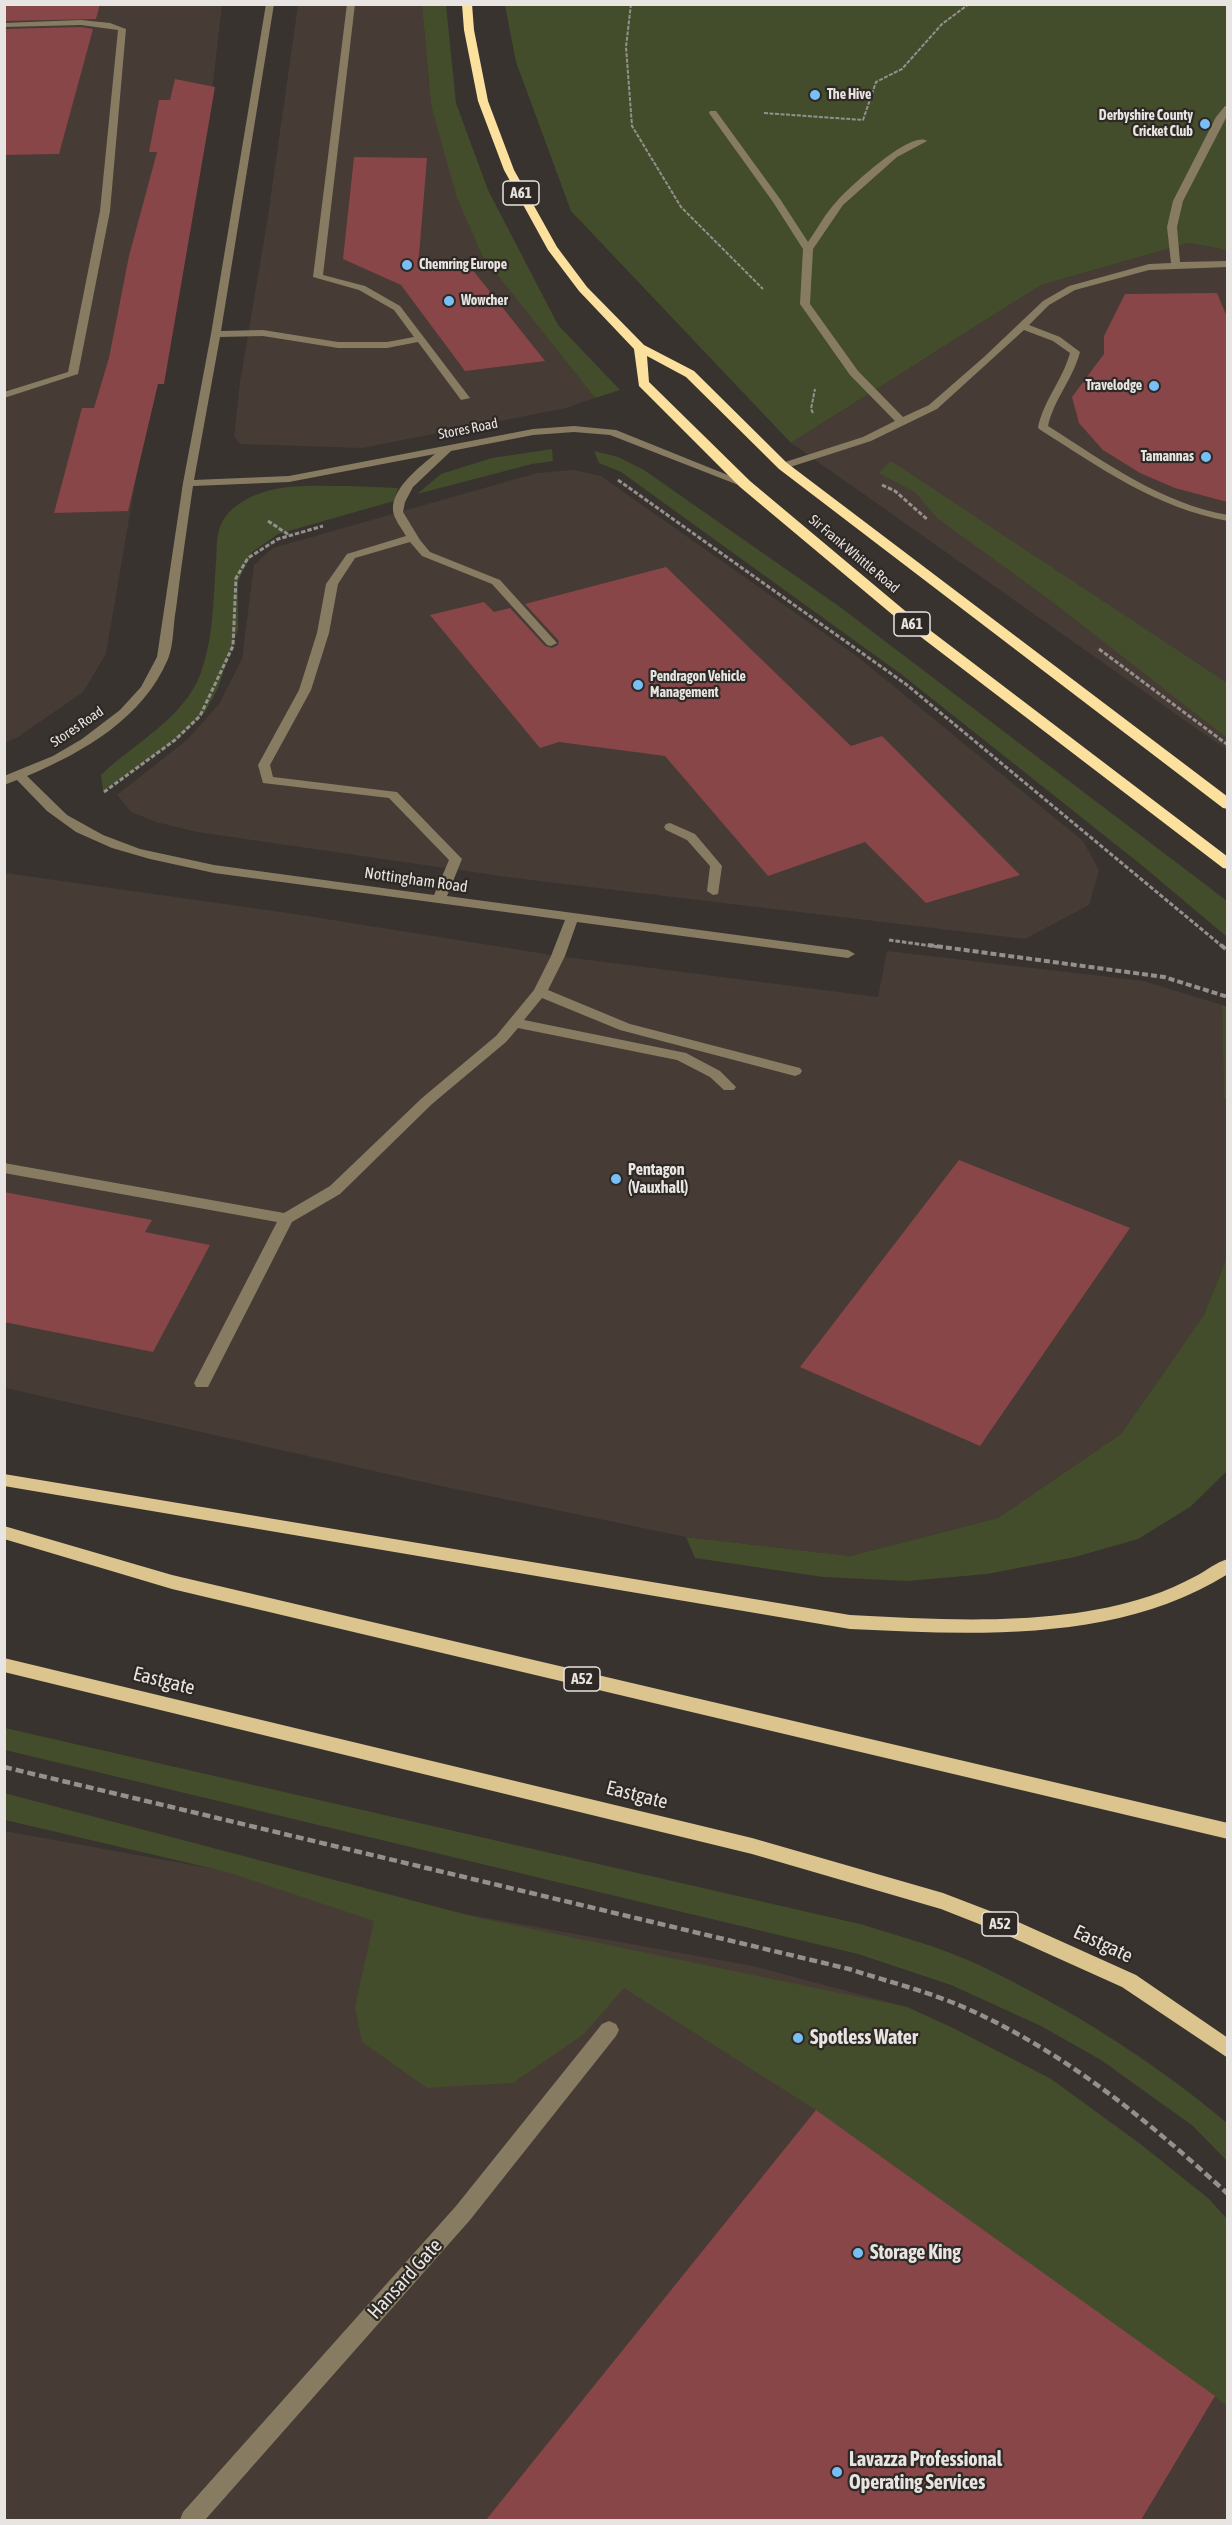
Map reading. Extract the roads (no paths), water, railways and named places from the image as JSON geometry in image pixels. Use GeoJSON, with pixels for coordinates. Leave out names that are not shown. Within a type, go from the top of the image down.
{"type":"FeatureCollection","features":[{"type":"Feature","properties":{"kind":"highway","name":"Sir Frank Whittle Road"},"geometry":{"type":"LineString","coordinates":[[467,4],[469,30],[483,101],[509,170],[552,249],[584,290],[640,348],[690,374],[783,466],[1227,805]]}},
{"type":"Feature","properties":{"kind":"highway","name":"Sir Frank Whittle Road"},"geometry":{"type":"LineString","coordinates":[[640,348],[643,383],[745,484],[904,618],[1227,865]]}},
{"type":"Feature","properties":{"kind":"main road"},"geometry":{"type":"LineString","coordinates":[[4,1480],[850,1622],[930,1627],[1070,1619],[1127,1609],[1178,1592],[1227,1565]]}},
{"type":"Feature","properties":{"kind":"main road","name":"A52"},"geometry":{"type":"LineString","coordinates":[[4,1532],[172,1582],[1227,1831]]}},
{"type":"Feature","properties":{"kind":"main road","name":"Eastgate"},"geometry":{"type":"LineString","coordinates":[[4,1665],[752,1846],[944,1901],[1129,1981],[1227,2049]]}},
{"type":"Feature","properties":{"kind":"street","name":"Stores Road"},"geometry":{"type":"LineString","coordinates":[[20,776],[86,742],[124,713],[146,688],[163,657],[188,483],[216,334],[270,4]]}},
{"type":"Feature","properties":{"kind":"street"},"geometry":{"type":"LineString","coordinates":[[351,4],[318,277],[362,288],[397,308],[465,398]]}},
{"type":"Feature","properties":{"kind":"street"},"geometry":{"type":"LineString","coordinates":[[4,25],[87,24],[122,29],[105,211],[73,374],[4,395]]}},
{"type":"Feature","properties":{"kind":"street"},"geometry":{"type":"LineString","coordinates":[[1176,265],[1172,227],[1178,201],[1220,117],[1227,108]]}},
{"type":"Feature","properties":{"kind":"street"},"geometry":{"type":"LineString","coordinates":[[713,112],[777,201],[808,249]]}},
{"type":"Feature","properties":{"kind":"street"},"geometry":{"type":"LineString","coordinates":[[902,422],[854,373],[805,304],[808,249],[840,203],[894,155],[923,141]]}},
{"type":"Feature","properties":{"kind":"street"},"geometry":{"type":"LineString","coordinates":[[783,466],[867,439],[933,407],[1046,303],[1072,288],[1128,272],[1176,265],[1227,264]]}},
{"type":"Feature","properties":{"kind":"street"},"geometry":{"type":"LineString","coordinates":[[1021,327],[1046,333],[1062,340],[1075,352],[1065,382],[1045,413],[1043,427],[1167,503],[1206,516],[1227,518]]}},
{"type":"Feature","properties":{"kind":"street"},"geometry":{"type":"LineString","coordinates":[[216,334],[263,333],[338,345],[387,345],[419,339]]}},
{"type":"Feature","properties":{"kind":"street","name":"Stores Road"},"geometry":{"type":"LineString","coordinates":[[188,483],[289,479],[533,432],[574,429],[612,432],[745,484]]}},
{"type":"Feature","properties":{"kind":"street"},"geometry":{"type":"LineString","coordinates":[[447,449],[402,494],[398,512],[412,538],[426,554],[496,582],[550,643]]}},
{"type":"Feature","properties":{"kind":"street"},"geometry":{"type":"LineString","coordinates":[[412,538],[351,556],[332,584],[322,633],[305,690],[264,765],[267,780],[393,795],[456,859],[439,899]]}},
{"type":"Feature","properties":{"kind":"street"},"geometry":{"type":"LineString","coordinates":[[4,781],[20,776]]}},
{"type":"Feature","properties":{"kind":"street","name":"Nottingham Road"},"geometry":{"type":"LineString","coordinates":[[20,776],[62,817],[108,844],[150,856],[214,869],[848,954]]}},
{"type":"Feature","properties":{"kind":"street"},"geometry":{"type":"LineString","coordinates":[[670,827],[691,837],[716,866],[713,891]]}},
{"type":"Feature","properties":{"kind":"street"},"geometry":{"type":"LineString","coordinates":[[202,1383],[286,1219],[335,1190],[427,1101],[501,1039],[540,992],[558,956],[572,918]]}},
{"type":"Feature","properties":{"kind":"street"},"geometry":{"type":"LineString","coordinates":[[540,992],[625,1027],[795,1071]]}},
{"type":"Feature","properties":{"kind":"street"},"geometry":{"type":"LineString","coordinates":[[516,1023],[681,1056],[715,1074],[729,1087]]}},
{"type":"Feature","properties":{"kind":"street"},"geometry":{"type":"LineString","coordinates":[[4,1168],[286,1219]]}},
{"type":"Feature","properties":{"kind":"street","name":"Hansard Gate"},"geometry":{"type":"LineString","coordinates":[[191,2520],[463,2213],[609,2030]]}},
{"type":"Feature","properties":{"kind":"place","name":"The Hive"},"geometry":{"type":"Point","coordinates":[815,95]}},
{"type":"Feature","properties":{"kind":"place","name":"Derbyshire County Cricket Club"},"geometry":{"type":"Point","coordinates":[1205,124]}},
{"type":"Feature","properties":{"kind":"place","name":"Chemring Europe"},"geometry":{"type":"Point","coordinates":[407,265]}},
{"type":"Feature","properties":{"kind":"place","name":"Wowcher"},"geometry":{"type":"Point","coordinates":[449,301]}},
{"type":"Feature","properties":{"kind":"place","name":"Travelodge"},"geometry":{"type":"Point","coordinates":[1154,386]}},
{"type":"Feature","properties":{"kind":"place","name":"Tamannas"},"geometry":{"type":"Point","coordinates":[1206,457]}},
{"type":"Feature","properties":{"kind":"place","name":"Pendragon Vehicle Management"},"geometry":{"type":"Point","coordinates":[638,685]}},
{"type":"Feature","properties":{"kind":"place","name":"Pentagon (Vauxhall)"},"geometry":{"type":"Point","coordinates":[616,1179]}},
{"type":"Feature","properties":{"kind":"place","name":"Spotless Water"},"geometry":{"type":"Point","coordinates":[798,2038]}},
{"type":"Feature","properties":{"kind":"place","name":"Storage King"},"geometry":{"type":"Point","coordinates":[858,2253]}},
{"type":"Feature","properties":{"kind":"place","name":"Lavazza Professional Operating Services"},"geometry":{"type":"Point","coordinates":[837,2472]}}]}
